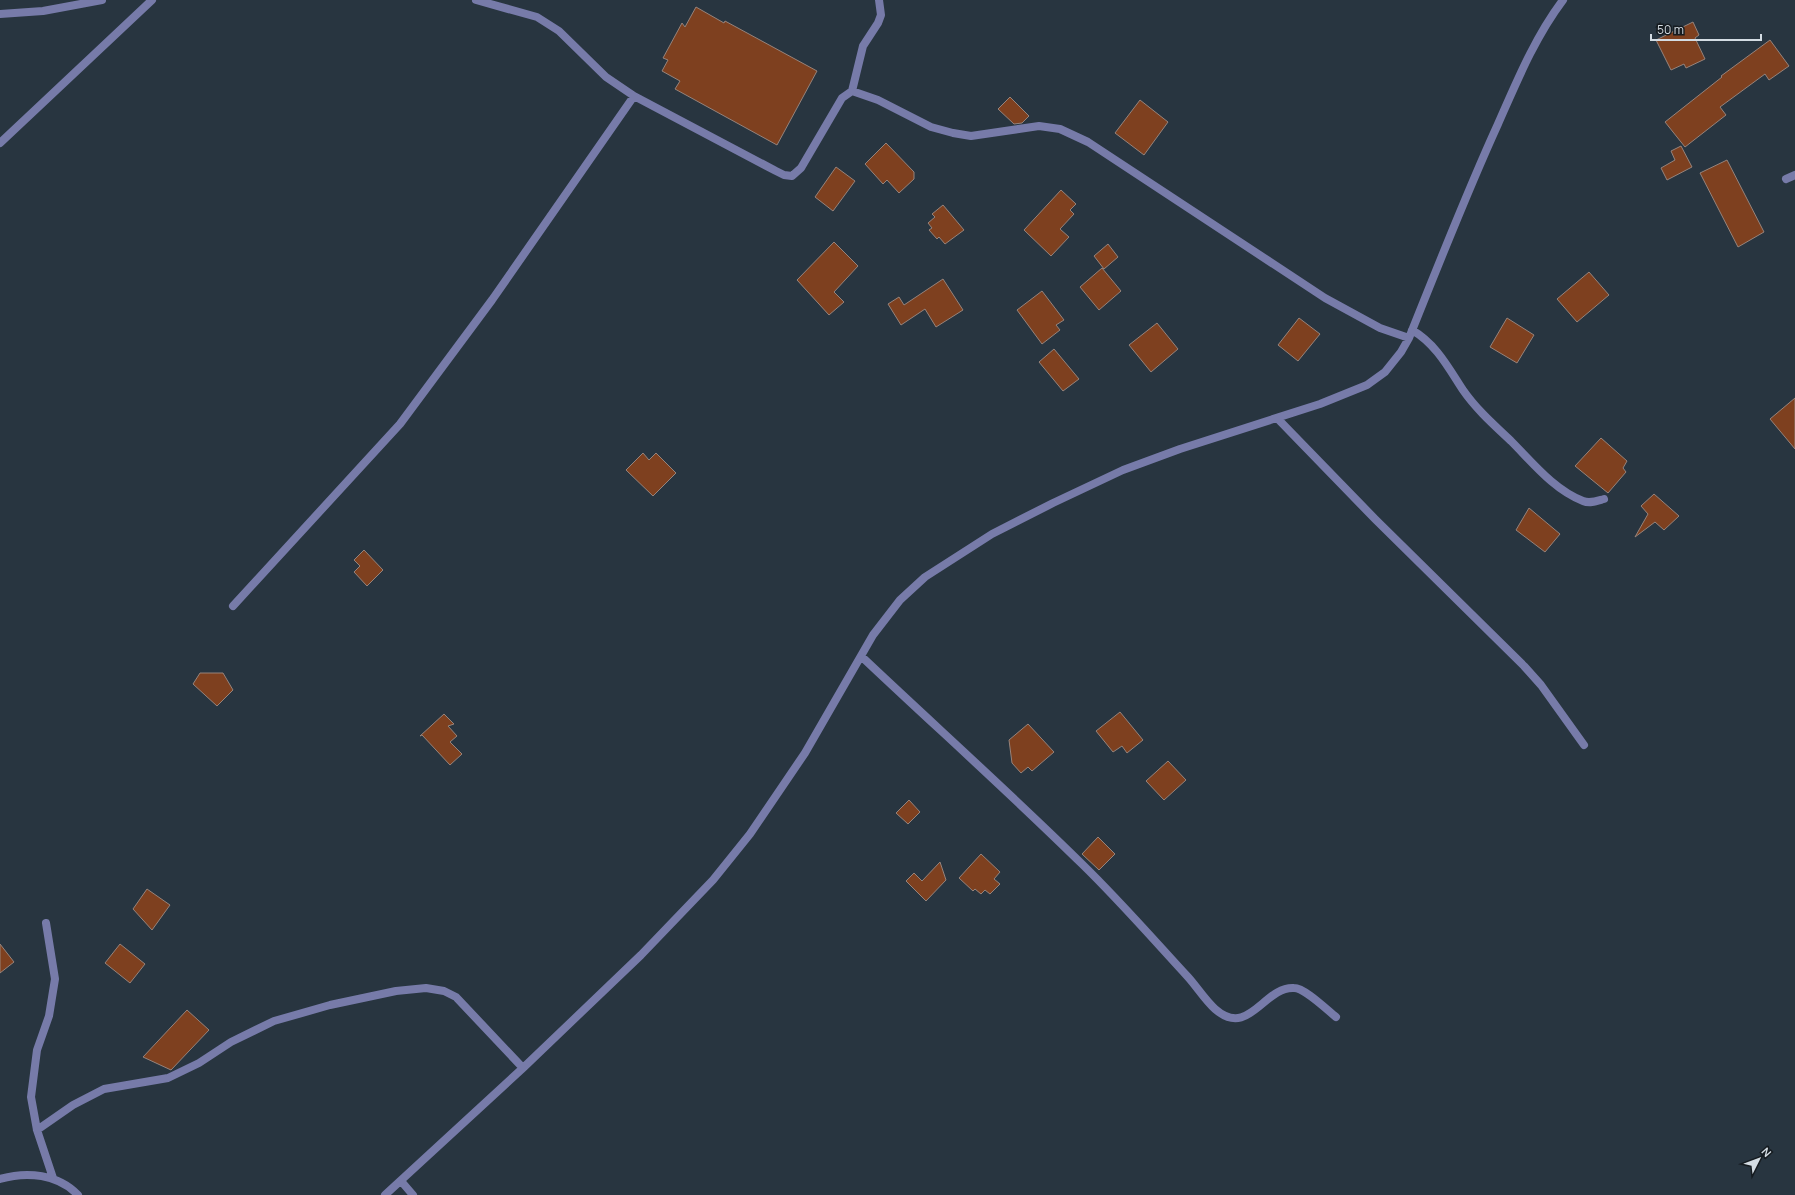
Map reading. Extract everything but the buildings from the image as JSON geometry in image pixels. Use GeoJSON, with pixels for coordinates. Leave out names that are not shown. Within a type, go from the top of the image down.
{"type":"FeatureCollection","features":[{"type":"Feature","properties":{"kind":"street"},"geometry":{"type":"LineString","coordinates":[[0,14],[43,11],[102,0]]}},
{"type":"Feature","properties":{"kind":"street"},"geometry":{"type":"LineString","coordinates":[[0,143],[152,0]]}},
{"type":"Feature","properties":{"kind":"street"},"geometry":{"type":"LineString","coordinates":[[476,0],[536,17],[559,31],[606,77],[634,96],[776,171],[784,175],[792,176],[801,168],[842,98],[852,91],[863,46],[878,23],[881,15],[879,0]]}},
{"type":"Feature","properties":{"kind":"street"},"geometry":{"type":"LineString","coordinates":[[385,1195],[641,955],[713,880],[750,834],[806,753],[873,635],[900,600],[925,577],[992,534],[1123,470],[1180,449],[1320,404],[1367,385],[1385,372],[1401,352],[1410,334],[1475,176],[1522,68],[1552,15],[1563,0]]}},
{"type":"Feature","properties":{"kind":"street"},"geometry":{"type":"LineString","coordinates":[[852,91],[878,100],[931,127],[953,133],[971,136],[1039,126],[1060,129],[1088,142],[1325,298],[1380,328],[1420,335],[1437,352],[1463,390],[1476,405],[1542,472],[1560,487],[1583,501],[1588,502],[1604,499]]}},
{"type":"Feature","properties":{"kind":"street"},"geometry":{"type":"LineString","coordinates":[[233,606],[400,424],[492,300],[634,96]]}},
{"type":"Feature","properties":{"kind":"street"},"geometry":{"type":"LineString","coordinates":[[1786,179],[1795,174]]}},
{"type":"Feature","properties":{"kind":"street"},"geometry":{"type":"LineString","coordinates":[[1277,418],[1375,519],[1524,666],[1541,685],[1584,745]]}},
{"type":"Feature","properties":{"kind":"street"},"geometry":{"type":"LineString","coordinates":[[861,656],[1082,864],[1193,982],[1214,1008],[1224,1015],[1235,1018],[1245,1016],[1256,1010],[1281,990],[1295,988],[1306,993],[1336,1017]]}},
{"type":"Feature","properties":{"kind":"street"},"geometry":{"type":"LineString","coordinates":[[46,923],[55,978],[49,1016],[37,1050],[31,1098],[37,1130],[53,1178]]}},
{"type":"Feature","properties":{"kind":"street"},"geometry":{"type":"LineString","coordinates":[[37,1130],[73,1105],[104,1089],[168,1078],[199,1063],[231,1042],[274,1021],[330,1005],[396,991],[426,988],[444,991],[456,997],[522,1068]]}},
{"type":"Feature","properties":{"kind":"street"},"geometry":{"type":"LineString","coordinates":[[0,1179],[14,1175],[27,1174],[53,1178],[71,1188],[78,1195]]}},
{"type":"Feature","properties":{"kind":"street"},"geometry":{"type":"LineString","coordinates":[[401,1181],[412,1195]]}}]}
